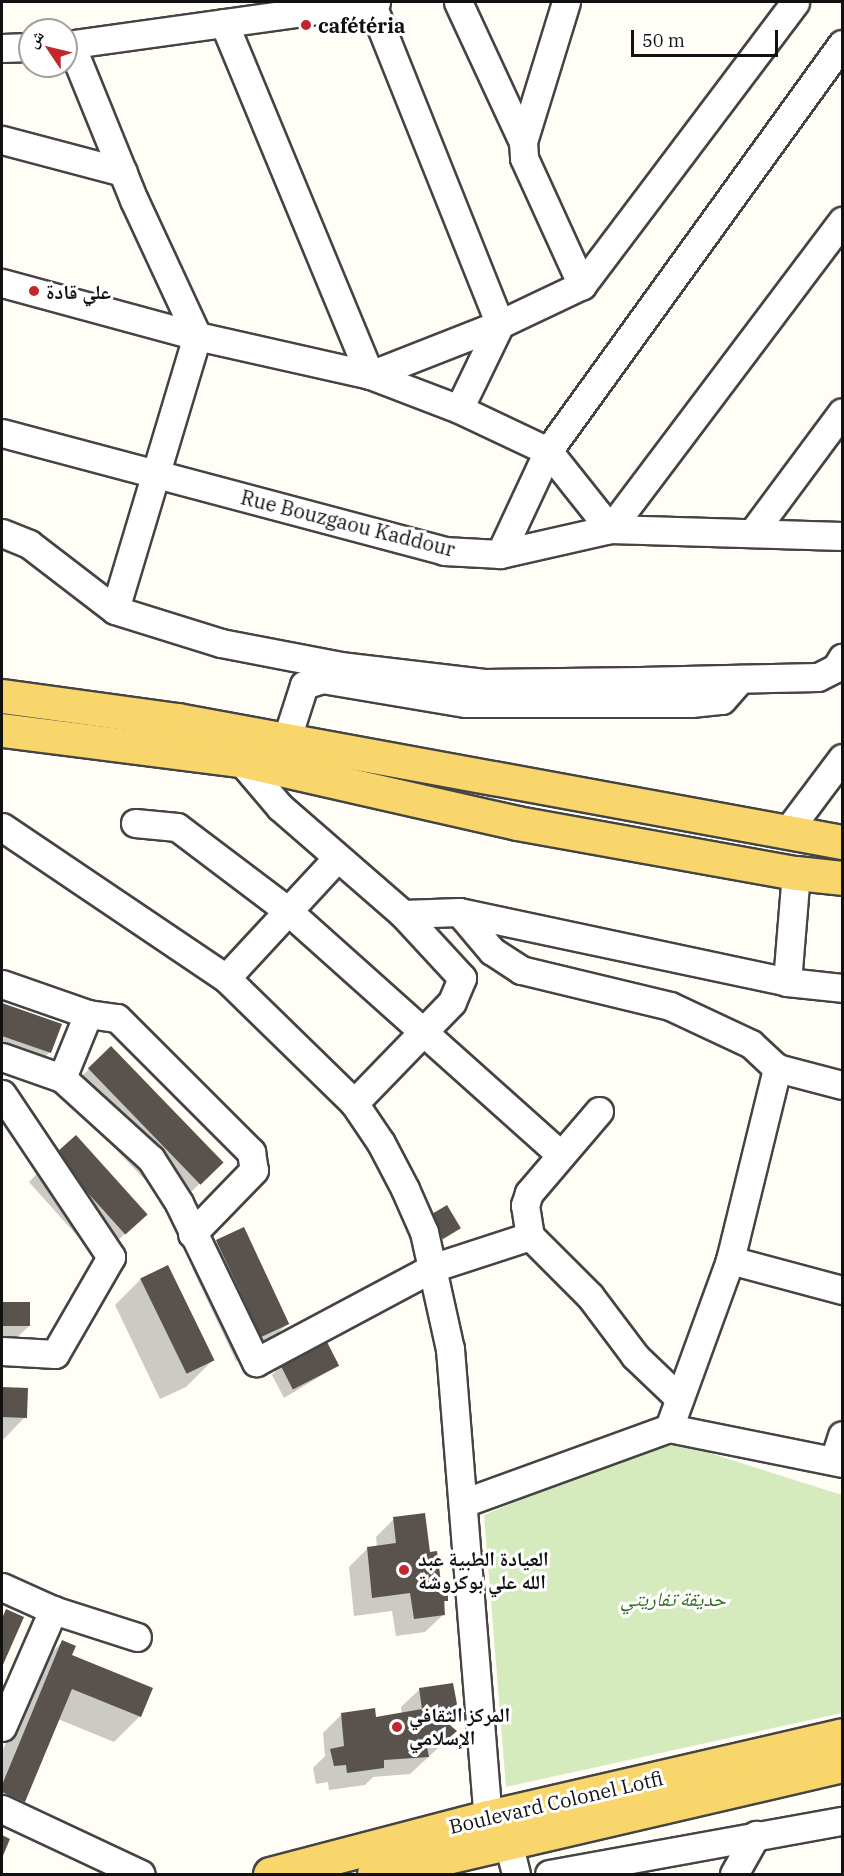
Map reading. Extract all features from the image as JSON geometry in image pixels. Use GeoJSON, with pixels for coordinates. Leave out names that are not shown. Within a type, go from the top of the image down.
{"type":"FeatureCollection","features":[{"type":"Feature","properties":{"kind":"main road"},"geometry":{"type":"LineString","coordinates":[[2,696],[177,720],[785,834],[843,842]]}},
{"type":"Feature","properties":{"kind":"main road"},"geometry":{"type":"LineString","coordinates":[[2,730],[240,760],[517,823],[796,873],[843,878]]}},
{"type":"Feature","properties":{"kind":"main road","name":"Boulevard Colonel Lotfi"},"geometry":{"type":"LineString","coordinates":[[270,1875],[488,1817],[843,1735]]}},
{"type":"Feature","properties":{"kind":"main road","name":"Boulevard Colonel Lotfi"},"geometry":{"type":"LineString","coordinates":[[374,1875],[513,1859],[843,1765]]}},
{"type":"Feature","properties":{"kind":"street"},"geometry":{"type":"LineString","coordinates":[[78,44],[374,2],[500,324],[459,409]]}},
{"type":"Feature","properties":{"kind":"street"},"geometry":{"type":"LineString","coordinates":[[458,2],[523,142]]}},
{"type":"Feature","properties":{"kind":"street"},"geometry":{"type":"LineString","coordinates":[[566,2],[523,142],[524,158],[582,285]]}},
{"type":"Feature","properties":{"kind":"street"},"geometry":{"type":"LineString","coordinates":[[370,375],[500,324],[582,285],[795,2]]}},
{"type":"Feature","properties":{"kind":"street"},"geometry":{"type":"LineString","coordinates":[[224,23],[370,375]]}},
{"type":"Feature","properties":{"kind":"street"},"geometry":{"type":"LineString","coordinates":[[501,554],[548,451],[843,44]]}},
{"type":"Feature","properties":{"kind":"street"},"geometry":{"type":"LineString","coordinates":[[2,48],[18,47]]}},
{"type":"Feature","properties":{"kind":"street"},"geometry":{"type":"LineString","coordinates":[[78,66],[197,336],[115,610]]}},
{"type":"Feature","properties":{"kind":"street"},"geometry":{"type":"LineString","coordinates":[[2,140],[123,172]]}},
{"type":"Feature","properties":{"kind":"street"},"geometry":{"type":"LineString","coordinates":[[2,283],[197,336],[370,375],[459,409],[548,451],[610,529],[843,221]]}},
{"type":"Feature","properties":{"kind":"street"},"geometry":{"type":"LineString","coordinates":[[753,532],[843,412]]}},
{"type":"Feature","properties":{"kind":"street","name":"Rue Bouzgaou Kaddour"},"geometry":{"type":"LineString","coordinates":[[2,433],[444,551],[501,554],[610,529],[840,533]]}},
{"type":"Feature","properties":{"kind":"street"},"geometry":{"type":"LineString","coordinates":[[2,533],[28,544],[115,610],[221,643],[340,666],[484,683],[740,679],[818,676],[836,668],[843,658]]}},
{"type":"Feature","properties":{"kind":"street"},"geometry":{"type":"LineString","coordinates":[[286,741],[304,685],[322,679],[466,703],[691,703],[722,700],[740,679]]}},
{"type":"Feature","properties":{"kind":"street"},"geometry":{"type":"LineString","coordinates":[[240,760],[280,807],[404,914],[462,978],[452,1002],[354,1102]]}},
{"type":"Feature","properties":{"kind":"street"},"geometry":{"type":"LineString","coordinates":[[785,834],[838,770]]}},
{"type":"Feature","properties":{"kind":"street"},"geometry":{"type":"LineString","coordinates":[[135,823],[177,827],[288,912],[560,1154]]}},
{"type":"Feature","properties":{"kind":"street"},"geometry":{"type":"LineString","coordinates":[[2,827],[226,978],[354,1102],[381,1143],[405,1189],[424,1232],[450,1349],[488,1817]]}},
{"type":"Feature","properties":{"kind":"street"},"geometry":{"type":"LineString","coordinates":[[226,978],[337,858]]}},
{"type":"Feature","properties":{"kind":"street"},"geometry":{"type":"LineString","coordinates":[[787,982],[796,873]]}},
{"type":"Feature","properties":{"kind":"street"},"geometry":{"type":"LineString","coordinates":[[404,914],[459,912],[787,982],[843,988]]}},
{"type":"Feature","properties":{"kind":"street"},"geometry":{"type":"LineString","coordinates":[[459,912],[492,951],[521,970],[670,1006],[751,1044],[777,1068],[843,1085]]}},
{"type":"Feature","properties":{"kind":"street"},"geometry":{"type":"LineString","coordinates":[[2,984],[88,1014],[117,1018],[251,1152],[255,1170],[192,1234]]}},
{"type":"Feature","properties":{"kind":"street"},"geometry":{"type":"LineString","coordinates":[[62,1077],[88,1014]]}},
{"type":"Feature","properties":{"kind":"street"},"geometry":{"type":"LineString","coordinates":[[2,1057],[62,1077],[152,1159],[179,1203],[192,1234],[256,1362],[432,1268],[530,1236]]}},
{"type":"Feature","properties":{"kind":"street"},"geometry":{"type":"LineString","coordinates":[[669,1428],[730,1260],[777,1068]]}},
{"type":"Feature","properties":{"kind":"street"},"geometry":{"type":"LineString","coordinates":[[2,1094],[111,1257],[55,1354],[2,1351]]}},
{"type":"Feature","properties":{"kind":"street"},"geometry":{"type":"LineString","coordinates":[[599,1111],[560,1154],[527,1199],[530,1236],[590,1296],[635,1356],[680,1398]]}},
{"type":"Feature","properties":{"kind":"street"},"geometry":{"type":"LineString","coordinates":[[730,1260],[843,1290]]}},
{"type":"Feature","properties":{"kind":"street"},"geometry":{"type":"LineString","coordinates":[[464,1503],[669,1428],[838,1462],[843,1435]]}},
{"type":"Feature","properties":{"kind":"street"},"geometry":{"type":"LineString","coordinates":[[2,1587],[52,1610],[137,1637]]}},
{"type":"Feature","properties":{"kind":"street"},"geometry":{"type":"LineString","coordinates":[[2,1727],[52,1610]]}},
{"type":"Feature","properties":{"kind":"street"},"geometry":{"type":"LineString","coordinates":[[2,1809],[141,1875]]}},
{"type":"Feature","properties":{"kind":"street"},"geometry":{"type":"LineString","coordinates":[[549,1875],[756,1835],[843,1821]]}},
{"type":"Feature","properties":{"kind":"street"},"geometry":{"type":"LineString","coordinates":[[734,1875],[756,1835]]}},
{"type":"Feature","properties":{"kind":"street"},"geometry":{"type":"LineString","coordinates":[[513,1859],[537,1875]]}},
{"type":"Feature","properties":{"kind":"green space","name":"حديقة تفاريتي"},"geometry":{"type":"Polygon","coordinates":[[[665,1439],[842,1495],[842,1713],[506,1787],[484,1515],[665,1439]]]}},
{"type":"Feature","properties":{"kind":"building"},"geometry":{"type":"Polygon","coordinates":[[[2,1003],[62,1024],[51,1053],[2,1036],[2,1003]]]}},
{"type":"Feature","properties":{"kind":"building"},"geometry":{"type":"Polygon","coordinates":[[[111,1046],[224,1163],[201,1185],[88,1068],[111,1046]]]}},
{"type":"Feature","properties":{"kind":"building"},"geometry":{"type":"Polygon","coordinates":[[[76,1135],[148,1215],[125,1235],[54,1155],[76,1135]]]}},
{"type":"Feature","properties":{"kind":"building"},"geometry":{"type":"Polygon","coordinates":[[[447,1205],[461,1228],[443,1239],[429,1216],[447,1205]]]}},
{"type":"Feature","properties":{"kind":"building"},"geometry":{"type":"Polygon","coordinates":[[[244,1227],[289,1324],[261,1337],[216,1240],[244,1227]]]}},
{"type":"Feature","properties":{"kind":"building"},"geometry":{"type":"Polygon","coordinates":[[[168,1265],[214,1360],[187,1374],[140,1279],[168,1265]]]}},
{"type":"Feature","properties":{"kind":"building"},"geometry":{"type":"Polygon","coordinates":[[[2,1302],[30,1302],[30,1326],[2,1326],[2,1302]]]}},
{"type":"Feature","properties":{"kind":"building"},"geometry":{"type":"Polygon","coordinates":[[[326,1340],[339,1366],[293,1389],[280,1364],[326,1340]]]}},
{"type":"Feature","properties":{"kind":"building"},"geometry":{"type":"Polygon","coordinates":[[[2,1387],[28,1388],[27,1418],[2,1417],[2,1387]]]}},
{"type":"Feature","properties":{"kind":"building","name":"العيادة الطبية عبد الله علي بوكروشة"},"geometry":{"type":"Polygon","coordinates":[[[425,1513],[430,1552],[437,1551],[442,1590],[448,1589],[448,1601],[444,1601],[445,1615],[414,1619],[410,1593],[372,1598],[367,1547],[396,1543],[393,1517],[425,1513]]]}},
{"type":"Feature","properties":{"kind":"building"},"geometry":{"type":"Polygon","coordinates":[[[6,1609],[24,1617],[2,1667],[2,1619],[6,1609]]]}},
{"type":"Feature","properties":{"kind":"building"},"geometry":{"type":"Polygon","coordinates":[[[62,1640],[76,1646],[72,1655],[153,1688],[141,1717],[72,1689],[25,1802],[2,1792],[2,1785],[62,1640]]]}},
{"type":"Feature","properties":{"kind":"building","name":"المركز الثقافي الإسلامي"},"geometry":{"type":"Polygon","coordinates":[[[453,1683],[460,1720],[446,1722],[457,1731],[443,1743],[436,1734],[425,1737],[429,1757],[384,1760],[384,1768],[347,1773],[346,1765],[334,1766],[330,1749],[344,1746],[341,1713],[375,1708],[376,1717],[422,1709],[419,1688],[453,1683]]]}},
{"type":"Feature","properties":{"kind":"building"},"geometry":{"type":"Polygon","coordinates":[[[2,1835],[10,1839],[2,1858],[2,1835]]]}},
{"type":"Feature","properties":{"kind":"place","name":"cafétéria"},"geometry":{"type":"Point","coordinates":[306,25]}},
{"type":"Feature","properties":{"kind":"place","name":"علي قادة"},"geometry":{"type":"Point","coordinates":[34,291]}},
{"type":"Feature","properties":{"kind":"place","name":"العيادة الطبية عبد الله علي بوكروشة"},"geometry":{"type":"Point","coordinates":[404,1570]}},
{"type":"Feature","properties":{"kind":"place","name":"المركز الثقافي الإسلامي"},"geometry":{"type":"Point","coordinates":[397,1727]}}]}
